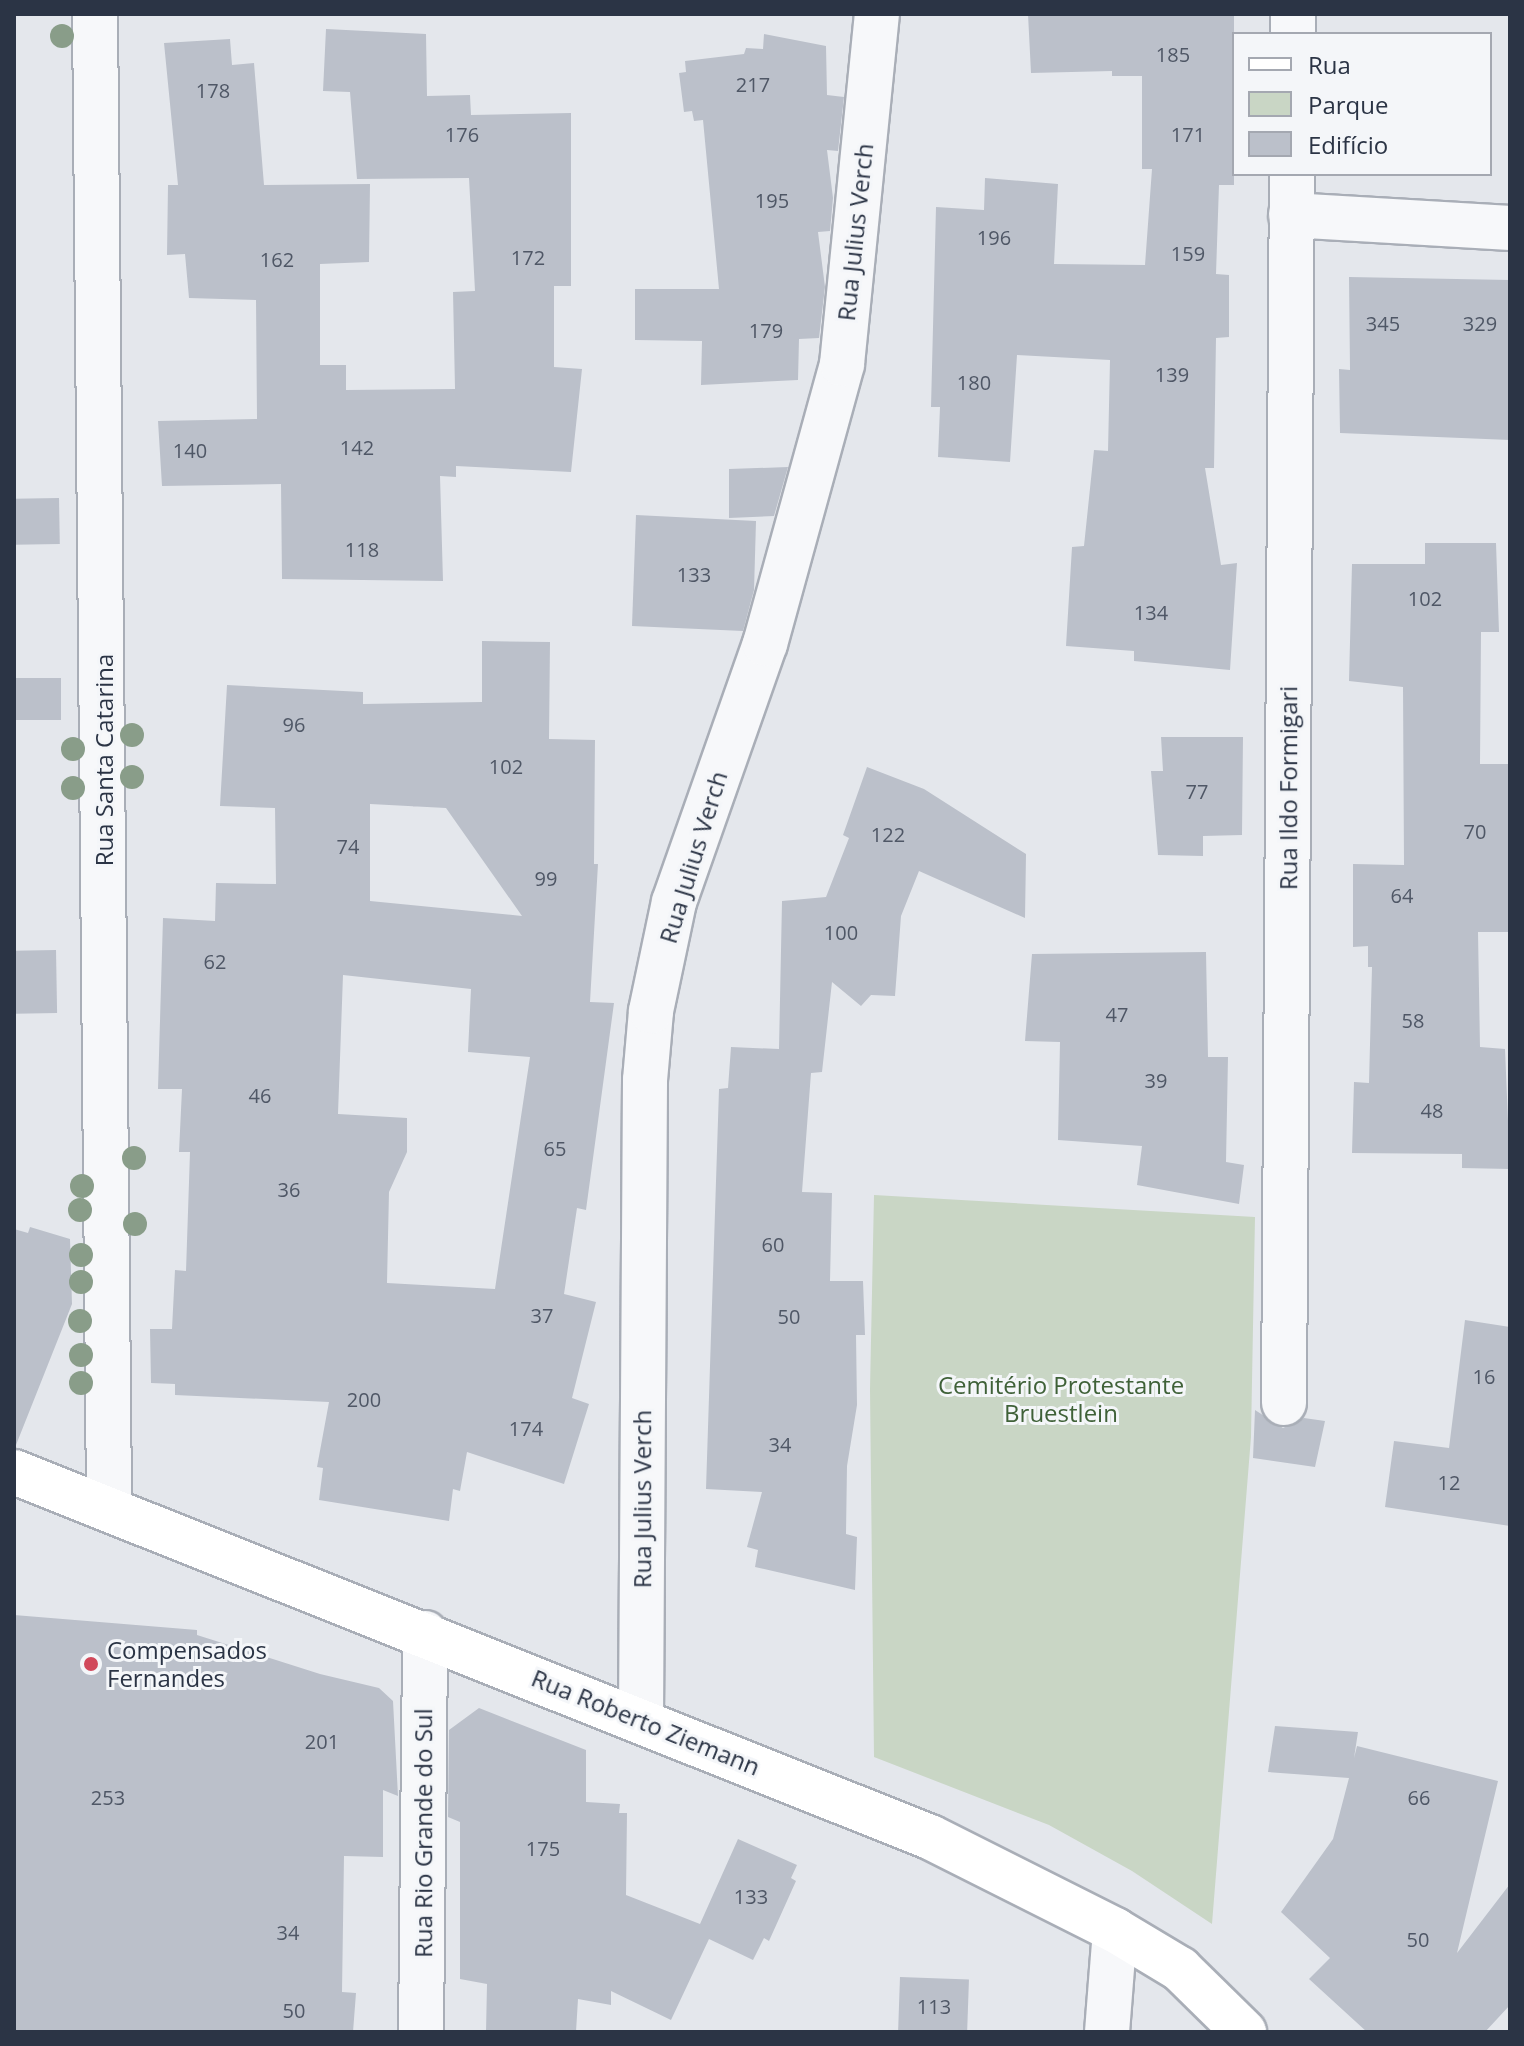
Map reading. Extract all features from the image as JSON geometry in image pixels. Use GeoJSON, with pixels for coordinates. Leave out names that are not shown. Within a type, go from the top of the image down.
{"type":"FeatureCollection","features":[{"type":"Feature","properties":{"kind":"main road","name":"Rua Roberto Ziemann"},"geometry":{"type":"LineString","coordinates":[[14,1472],[641,1718],[930,1837],[1115,1930],[1180,1969],[1244,2032]]}},
{"type":"Feature","properties":{"kind":"street","name":"Rua Santa Catarina"},"geometry":{"type":"LineString","coordinates":[[95,14],[109,1507]]}},
{"type":"Feature","properties":{"kind":"street","name":"Rua Julius Verch"},"geometry":{"type":"LineString","coordinates":[[641,1718],[645,1080],[651,1011],[674,902],[765,644],[842,364],[877,14]]}},
{"type":"Feature","properties":{"kind":"street"},"geometry":{"type":"LineString","coordinates":[[1292,195],[1510,228]]}},
{"type":"Feature","properties":{"kind":"street","name":"Rua Ildo Formigari"},"geometry":{"type":"LineString","coordinates":[[1284,1403],[1292,195]]}},
{"type":"Feature","properties":{"kind":"street","name":"Rua Rio Grande do Sul"},"geometry":{"type":"LineString","coordinates":[[421,2032],[425,1633]]}},
{"type":"Feature","properties":{"kind":"street"},"geometry":{"type":"LineString","coordinates":[[1107,2032],[1115,1930]]}},
{"type":"Feature","properties":{"kind":"green space","name":"Cemitério Protestante Bruestlein"},"geometry":{"type":"Polygon","coordinates":[[[874,1195],[1255,1217],[1251,1437],[1212,1924],[1132,1871],[1049,1825],[874,1757],[870,1389],[874,1195]]]}},
{"type":"Feature","properties":{"kind":"building"},"geometry":{"type":"Polygon","coordinates":[[[1028,14],[1234,14],[1234,185],[1219,185],[1216,274],[1229,275],[1229,337],[1216,338],[1214,468],[1205,468],[1221,565],[1237,563],[1230,670],[1134,661],[1134,651],[1066,646],[1072,547],[1084,546],[1094,450],[1108,451],[1110,360],[1017,355],[1010,462],[938,457],[940,407],[931,407],[936,207],[984,210],[985,178],[1058,184],[1054,264],[1145,265],[1152,169],[1142,169],[1142,76],[1112,76],[1112,71],[1031,73],[1028,14]]]}},
{"type":"Feature","properties":{"kind":"building"},"geometry":{"type":"Polygon","coordinates":[[[326,29],[426,34],[427,96],[470,95],[471,115],[571,113],[571,286],[554,286],[554,367],[582,369],[571,472],[456,466],[456,477],[440,476],[443,581],[282,579],[281,484],[162,486],[158,421],[257,419],[256,300],[189,298],[185,254],[167,255],[168,185],[178,185],[164,43],[230,39],[232,65],[254,63],[264,185],[370,184],[369,262],[320,264],[320,365],[346,365],[346,390],[455,389],[453,292],[475,291],[469,178],[357,179],[350,92],[323,91],[326,29]]]}},
{"type":"Feature","properties":{"kind":"building"},"geometry":{"type":"Polygon","coordinates":[[[764,34],[826,46],[827,95],[844,97],[838,151],[827,150],[833,198],[830,231],[818,232],[825,287],[819,338],[799,339],[798,380],[701,385],[702,341],[635,340],[635,289],[719,289],[703,120],[694,121],[692,111],[684,112],[679,73],[686,72],[685,61],[744,54],[746,48],[763,49],[764,34]]]}},
{"type":"Feature","properties":{"kind":"building"},"geometry":{"type":"Polygon","coordinates":[[[1349,277],[1510,280],[1510,440],[1340,433],[1339,369],[1350,370],[1349,277]]]}},
{"type":"Feature","properties":{"kind":"building"},"geometry":{"type":"Polygon","coordinates":[[[788,467],[774,516],[729,518],[729,469],[788,467]]]}},
{"type":"Feature","properties":{"kind":"building"},"geometry":{"type":"Polygon","coordinates":[[[59,498],[60,544],[15,545],[14,499],[59,498]]]}},
{"type":"Feature","properties":{"kind":"building"},"geometry":{"type":"Polygon","coordinates":[[[636,515],[756,521],[754,590],[743,631],[632,626],[636,515]]]}},
{"type":"Feature","properties":{"kind":"building"},"geometry":{"type":"Polygon","coordinates":[[[1425,543],[1496,543],[1499,632],[1481,632],[1480,764],[1510,764],[1510,932],[1478,932],[1480,1047],[1505,1049],[1510,1169],[1462,1168],[1462,1154],[1352,1153],[1354,1082],[1369,1083],[1372,967],[1368,967],[1368,946],[1353,947],[1353,864],[1404,865],[1403,687],[1349,681],[1352,564],[1425,564],[1425,543]]]}},
{"type":"Feature","properties":{"kind":"building"},"geometry":{"type":"Polygon","coordinates":[[[482,641],[550,642],[549,739],[595,740],[594,864],[598,864],[590,1002],[614,1003],[586,1210],[577,1208],[564,1294],[596,1302],[572,1398],[589,1404],[564,1484],[467,1452],[460,1491],[453,1489],[449,1521],[319,1500],[323,1468],[317,1467],[329,1402],[175,1395],[175,1384],[151,1383],[150,1329],[172,1329],[175,1270],[186,1271],[190,1152],[179,1152],[182,1089],[158,1089],[163,918],[215,921],[216,883],[276,884],[275,808],[220,806],[227,685],[363,692],[363,704],[482,702],[482,641]],[[370,804],[370,901],[522,916],[446,808],[370,804]],[[343,975],[338,1114],[407,1118],[407,1152],[389,1192],[387,1283],[495,1289],[530,1057],[468,1052],[471,989],[343,975]]]}},
{"type":"Feature","properties":{"kind":"building"},"geometry":{"type":"Polygon","coordinates":[[[14,678],[61,678],[61,720],[14,720],[14,678]]]}},
{"type":"Feature","properties":{"kind":"building"},"geometry":{"type":"Polygon","coordinates":[[[1161,737],[1243,737],[1242,835],[1203,836],[1203,856],[1158,855],[1151,771],[1163,771],[1161,737]]]}},
{"type":"Feature","properties":{"kind":"building"},"geometry":{"type":"Polygon","coordinates":[[[867,767],[924,789],[1026,854],[1025,918],[919,871],[901,916],[895,996],[871,995],[861,1006],[832,982],[822,1072],[811,1073],[802,1192],[832,1193],[830,1281],[863,1281],[865,1335],[856,1335],[857,1405],[847,1466],[846,1534],[857,1537],[855,1590],[755,1567],[758,1550],[747,1547],[762,1492],[706,1489],[719,1089],[728,1088],[731,1047],[779,1049],[782,901],[826,897],[849,838],[843,835],[867,767]]]}},
{"type":"Feature","properties":{"kind":"building"},"geometry":{"type":"Polygon","coordinates":[[[56,950],[57,1013],[15,1014],[14,951],[56,950]]]}},
{"type":"Feature","properties":{"kind":"building"},"geometry":{"type":"Polygon","coordinates":[[[1206,952],[1208,1057],[1228,1057],[1226,1162],[1244,1165],[1239,1204],[1137,1185],[1142,1146],[1058,1140],[1060,1042],[1025,1041],[1032,954],[1206,952]]]}},
{"type":"Feature","properties":{"kind":"building"},"geometry":{"type":"Polygon","coordinates":[[[30,1227],[70,1239],[72,1304],[16,1445],[14,1229],[28,1233],[30,1227]]]}},
{"type":"Feature","properties":{"kind":"building"},"geometry":{"type":"Polygon","coordinates":[[[1465,1320],[1510,1327],[1510,1526],[1385,1507],[1394,1441],[1449,1448],[1465,1320]]]}},
{"type":"Feature","properties":{"kind":"building"},"geometry":{"type":"Polygon","coordinates":[[[1255,1410],[1283,1428],[1304,1418],[1325,1421],[1315,1467],[1253,1458],[1255,1410]]]}},
{"type":"Feature","properties":{"kind":"building"},"geometry":{"type":"Polygon","coordinates":[[[14,1615],[197,1630],[197,1635],[320,1674],[379,1688],[393,1701],[398,1796],[383,1790],[383,1857],[344,1856],[342,1992],[356,1993],[353,2032],[14,2032],[14,1615]]]}},
{"type":"Feature","properties":{"kind":"building"},"geometry":{"type":"Polygon","coordinates":[[[479,1708],[586,1750],[586,1802],[620,1804],[619,1813],[627,1813],[626,1895],[700,1924],[738,1839],[797,1865],[791,1878],[796,1881],[769,1941],[764,1938],[753,1960],[709,1939],[671,2020],[611,1991],[611,2005],[578,1999],[576,2032],[486,2032],[487,1984],[460,1979],[460,1822],[448,1817],[449,1730],[479,1708]]]}},
{"type":"Feature","properties":{"kind":"building"},"geometry":{"type":"Polygon","coordinates":[[[1275,1726],[1358,1732],[1354,1758],[1357,1746],[1498,1781],[1457,1953],[1510,1884],[1510,2005],[1485,2032],[1367,2032],[1309,1979],[1330,1958],[1281,1912],[1333,1839],[1349,1778],[1268,1772],[1275,1726]]]}},
{"type":"Feature","properties":{"kind":"building"},"geometry":{"type":"Polygon","coordinates":[[[900,1977],[969,1979],[967,2032],[898,2032],[900,1977]]]}},
{"type":"Feature","properties":{"kind":"place","name":"Compensados Fernandes"},"geometry":{"type":"Point","coordinates":[91,1664]}}]}
